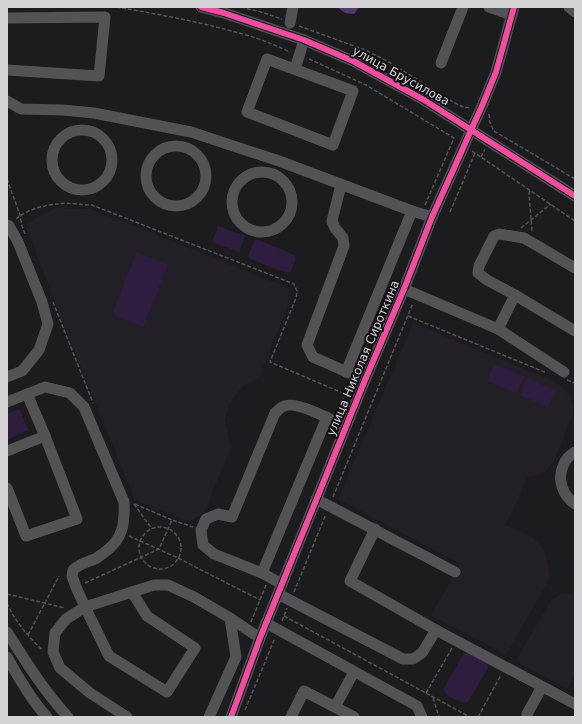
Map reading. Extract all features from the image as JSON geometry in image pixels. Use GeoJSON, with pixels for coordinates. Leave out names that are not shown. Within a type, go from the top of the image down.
{"type":"FeatureCollection","features":[{"type":"Feature","properties":{"kind":"street","name":"улица Брусилова"},"geometry":{"type":"LineString","coordinates":[[201,7],[224,13],[304,40],[353,61],[424,100],[575,196]]}},
{"type":"Feature","properties":{"kind":"street"},"geometry":{"type":"LineString","coordinates":[[290,23],[293,7]]}},
{"type":"Feature","properties":{"kind":"street"},"geometry":{"type":"LineString","coordinates":[[440,63],[463,7]]}},
{"type":"Feature","properties":{"kind":"street"},"geometry":{"type":"LineString","coordinates":[[489,7],[513,11]]}},
{"type":"Feature","properties":{"kind":"street"},"geometry":{"type":"LineString","coordinates":[[569,7],[575,12]]}},
{"type":"Feature","properties":{"kind":"street","name":"улица Николая Сироткина"},"geometry":{"type":"LineString","coordinates":[[230,717],[260,638],[345,427],[404,289],[432,217],[496,72],[513,11]]}},
{"type":"Feature","properties":{"kind":"street"},"geometry":{"type":"LineString","coordinates":[[7,18],[105,17],[99,76],[7,70]]}},
{"type":"Feature","properties":{"kind":"street"},"geometry":{"type":"LineString","coordinates":[[295,69],[304,40]]}},
{"type":"Feature","properties":{"kind":"street"},"geometry":{"type":"LineString","coordinates":[[267,59],[295,69],[353,91],[333,145],[247,112],[267,59]]}},
{"type":"Feature","properties":{"kind":"street"},"geometry":{"type":"LineString","coordinates":[[7,101],[22,109],[63,110],[94,113],[191,132],[279,161],[417,213],[432,217]]}},
{"type":"Feature","properties":{"kind":"street"},"geometry":{"type":"LineString","coordinates":[[91,131],[94,113]]}},
{"type":"Feature","properties":{"kind":"street"},"geometry":{"type":"LineString","coordinates":[[82,130],[91,131],[100,136],[110,148],[112,153],[110,173],[104,181],[96,187],[86,190],[76,190],[66,186],[59,180],[54,172],[52,162],[53,152],[57,143],[63,136],[82,130]]}},
{"type":"Feature","properties":{"kind":"street"},"geometry":{"type":"LineString","coordinates":[[186,147],[191,132]]}},
{"type":"Feature","properties":{"kind":"street"},"geometry":{"type":"LineString","coordinates":[[180,145],[186,147],[198,155],[203,162],[206,172],[206,181],[202,190],[196,198],[179,206],[160,202],[152,195],[147,186],[147,165],[152,156],[160,150],[170,146],[180,145]]}},
{"type":"Feature","properties":{"kind":"street"},"geometry":{"type":"LineString","coordinates":[[276,176],[279,161]]}},
{"type":"Feature","properties":{"kind":"street"},"geometry":{"type":"LineString","coordinates":[[266,172],[276,176],[283,181],[289,189],[292,199],[288,217],[282,225],[265,233],[255,232],[246,228],[238,222],[233,213],[231,202],[233,192],[238,183],[246,176],[256,173],[266,172]]}},
{"type":"Feature","properties":{"kind":"street"},"geometry":{"type":"LineString","coordinates":[[341,184],[332,221],[335,228],[343,238],[344,246],[307,345],[313,357],[365,380]]}},
{"type":"Feature","properties":{"kind":"street"},"geometry":{"type":"LineString","coordinates":[[350,373],[417,213]]}},
{"type":"Feature","properties":{"kind":"street"},"geometry":{"type":"LineString","coordinates":[[7,377],[22,371],[39,350],[48,324],[42,302],[18,242],[8,226]]}},
{"type":"Feature","properties":{"kind":"street"},"geometry":{"type":"LineString","coordinates":[[575,268],[524,238],[499,234],[494,236],[479,266],[478,273],[487,280],[575,331]]}},
{"type":"Feature","properties":{"kind":"street"},"geometry":{"type":"LineString","coordinates":[[404,289],[498,330],[563,375]]}},
{"type":"Feature","properties":{"kind":"street"},"geometry":{"type":"LineString","coordinates":[[498,330],[515,295]]}},
{"type":"Feature","properties":{"kind":"street"},"geometry":{"type":"LineString","coordinates":[[7,402],[45,387],[70,393],[84,406],[124,502],[124,515],[121,533],[112,546],[97,558],[78,566],[73,570],[72,576],[82,609],[109,656],[167,692],[195,648],[147,616],[132,592]]}},
{"type":"Feature","properties":{"kind":"street"},"geometry":{"type":"LineString","coordinates":[[7,488],[26,536],[77,519],[27,394]]}},
{"type":"Feature","properties":{"kind":"street"},"geometry":{"type":"LineString","coordinates":[[345,427],[330,419],[293,405],[283,407],[279,410],[275,414],[232,517],[218,514],[206,519],[201,530],[203,545],[214,554],[266,575],[280,589],[403,659],[413,659],[422,653],[436,630]]}},
{"type":"Feature","properties":{"kind":"street"},"geometry":{"type":"LineString","coordinates":[[266,575],[330,419]]}},
{"type":"Feature","properties":{"kind":"street"},"geometry":{"type":"LineString","coordinates":[[7,451],[45,436]]}},
{"type":"Feature","properties":{"kind":"street"},"geometry":{"type":"LineString","coordinates":[[575,452],[569,456],[563,466],[560,476],[561,486],[566,496],[575,504]]}},
{"type":"Feature","properties":{"kind":"street"},"geometry":{"type":"LineString","coordinates":[[316,500],[375,529],[455,572]]}},
{"type":"Feature","properties":{"kind":"street"},"geometry":{"type":"LineString","coordinates":[[375,529],[350,581],[436,630],[575,704]]}},
{"type":"Feature","properties":{"kind":"street"},"geometry":{"type":"LineString","coordinates":[[127,717],[90,693],[60,668],[52,652],[55,633],[66,618],[82,609],[132,592],[154,585],[168,585],[194,597],[260,638]]}},
{"type":"Feature","properties":{"kind":"street"},"geometry":{"type":"LineString","coordinates":[[209,717],[236,657],[230,618]]}},
{"type":"Feature","properties":{"kind":"street"},"geometry":{"type":"LineString","coordinates":[[266,624],[417,706],[422,717]]}},
{"type":"Feature","properties":{"kind":"street"},"geometry":{"type":"LineString","coordinates":[[7,632],[10,643],[57,705],[68,717]]}},
{"type":"Feature","properties":{"kind":"street"},"geometry":{"type":"LineString","coordinates":[[7,657],[32,697],[47,717]]}},
{"type":"Feature","properties":{"kind":"street"},"geometry":{"type":"LineString","coordinates":[[335,707],[354,672]]}},
{"type":"Feature","properties":{"kind":"street"},"geometry":{"type":"LineString","coordinates":[[527,717],[527,714],[542,687]]}},
{"type":"Feature","properties":{"kind":"street"},"geometry":{"type":"LineString","coordinates":[[291,717],[304,691],[354,717]]}},
{"type":"Feature","properties":{"kind":"path"},"geometry":{"type":"LineString","coordinates":[[417,213],[454,138]]}},
{"type":"Feature","properties":{"kind":"path"},"geometry":{"type":"LineString","coordinates":[[450,212],[475,154]]}},
{"type":"Feature","properties":{"kind":"path"},"geometry":{"type":"LineString","coordinates":[[7,179],[25,234]]}},
{"type":"Feature","properties":{"kind":"path"},"geometry":{"type":"LineString","coordinates":[[530,191],[533,243]]}},
{"type":"Feature","properties":{"kind":"path"},"geometry":{"type":"LineString","coordinates":[[8,226],[20,215],[58,203],[92,205],[294,284],[297,291],[296,298],[270,362],[345,394]]}},
{"type":"Feature","properties":{"kind":"path"},"geometry":{"type":"LineString","coordinates":[[511,236],[551,204]]}},
{"type":"Feature","properties":{"kind":"path"},"geometry":{"type":"LineString","coordinates":[[51,299],[95,409]]}},
{"type":"Feature","properties":{"kind":"path"},"geometry":{"type":"LineString","coordinates":[[408,316],[549,374]]}},
{"type":"Feature","properties":{"kind":"path"},"geometry":{"type":"LineString","coordinates":[[330,419],[345,394],[350,373]]}},
{"type":"Feature","properties":{"kind":"path"},"geometry":{"type":"LineString","coordinates":[[563,375],[575,383]]}},
{"type":"Feature","properties":{"kind":"path"},"geometry":{"type":"LineString","coordinates":[[152,529],[134,503],[172,520],[201,530]]}},
{"type":"Feature","properties":{"kind":"path"},"geometry":{"type":"LineString","coordinates":[[76,587],[159,549],[172,520]]}},
{"type":"Feature","properties":{"kind":"path"},"geometry":{"type":"LineString","coordinates":[[152,529],[168,529],[178,538],[180,544],[178,558],[169,567],[163,569],[150,567],[141,557],[139,552],[140,540],[152,529]]}},
{"type":"Feature","properties":{"kind":"path"},"geometry":{"type":"LineString","coordinates":[[121,533],[140,540],[178,558],[260,600]]}},
{"type":"Feature","properties":{"kind":"path"},"geometry":{"type":"LineString","coordinates":[[247,630],[260,600],[266,575]]}},
{"type":"Feature","properties":{"kind":"path"},"geometry":{"type":"LineString","coordinates":[[7,603],[9,609],[28,636],[59,576]]}},
{"type":"Feature","properties":{"kind":"path"},"geometry":{"type":"LineString","coordinates":[[7,594],[45,603],[82,609]]}},
{"type":"Feature","properties":{"kind":"path"},"geometry":{"type":"LineString","coordinates":[[284,616],[426,693],[465,716],[470,717]]}},
{"type":"Feature","properties":{"kind":"path"},"geometry":{"type":"LineString","coordinates":[[426,693],[456,640]]}},
{"type":"Feature","properties":{"kind":"path"},"geometry":{"type":"LineString","coordinates":[[478,717],[506,667]]}},
{"type":"Feature","properties":{"kind":"path"},"geometry":{"type":"LineString","coordinates":[[432,697],[439,717]]}},
{"type":"Feature","properties":{"kind":"shaded area"},"geometry":{"type":"Polygon","coordinates":[[[337,7],[359,7],[354,14],[345,13],[337,7]]]}},
{"type":"Feature","properties":{"kind":"shaded area"},"geometry":{"type":"Polygon","coordinates":[[[56,208],[90,209],[288,288],[291,299],[261,372],[257,379],[243,386],[229,404],[225,420],[231,447],[204,513],[189,522],[135,500],[66,331],[25,224],[56,208]]]}},
{"type":"Feature","properties":{"kind":"shaded area"},"geometry":{"type":"Polygon","coordinates":[[[218,226],[245,236],[239,252],[212,242],[218,226]]]}},
{"type":"Feature","properties":{"kind":"shaded area"},"geometry":{"type":"Polygon","coordinates":[[[255,240],[259,240],[295,255],[296,258],[291,272],[286,273],[250,259],[248,256],[255,240]]]}},
{"type":"Feature","properties":{"kind":"shaded area"},"geometry":{"type":"Polygon","coordinates":[[[137,252],[168,265],[143,327],[112,314],[137,252]]]}},
{"type":"Feature","properties":{"kind":"shaded area"},"geometry":{"type":"Polygon","coordinates":[[[413,323],[553,381],[563,388],[570,396],[573,404],[573,414],[554,461],[546,471],[539,475],[528,477],[505,525],[531,536],[540,544],[546,556],[550,578],[506,655],[431,615],[460,564],[338,499],[413,323]]]}},
{"type":"Feature","properties":{"kind":"shaded area"},"geometry":{"type":"Polygon","coordinates":[[[494,364],[524,376],[517,393],[487,381],[494,364]]]}},
{"type":"Feature","properties":{"kind":"shaded area"},"geometry":{"type":"Polygon","coordinates":[[[527,378],[555,390],[548,407],[520,395],[527,378]]]}},
{"type":"Feature","properties":{"kind":"shaded area"},"geometry":{"type":"Polygon","coordinates":[[[20,409],[28,430],[7,440],[7,414],[20,409]]]}},
{"type":"Feature","properties":{"kind":"shaded area"},"geometry":{"type":"Polygon","coordinates":[[[575,593],[575,675],[567,689],[516,661],[551,600],[562,594],[575,593]]]}},
{"type":"Feature","properties":{"kind":"shaded area"},"geometry":{"type":"Polygon","coordinates":[[[470,651],[487,662],[488,668],[468,702],[462,702],[448,696],[445,693],[444,688],[463,654],[470,651]]]}},
{"type":"Feature","properties":{"kind":"cycle path"},"geometry":{"type":"LineString","coordinates":[[201,7],[224,13],[304,40],[353,61],[424,100],[575,196]]}},
{"type":"Feature","properties":{"kind":"cycle path"},"geometry":{"type":"LineString","coordinates":[[231,717],[260,638],[365,380],[404,289],[432,217],[496,72],[514,7]]}}]}
